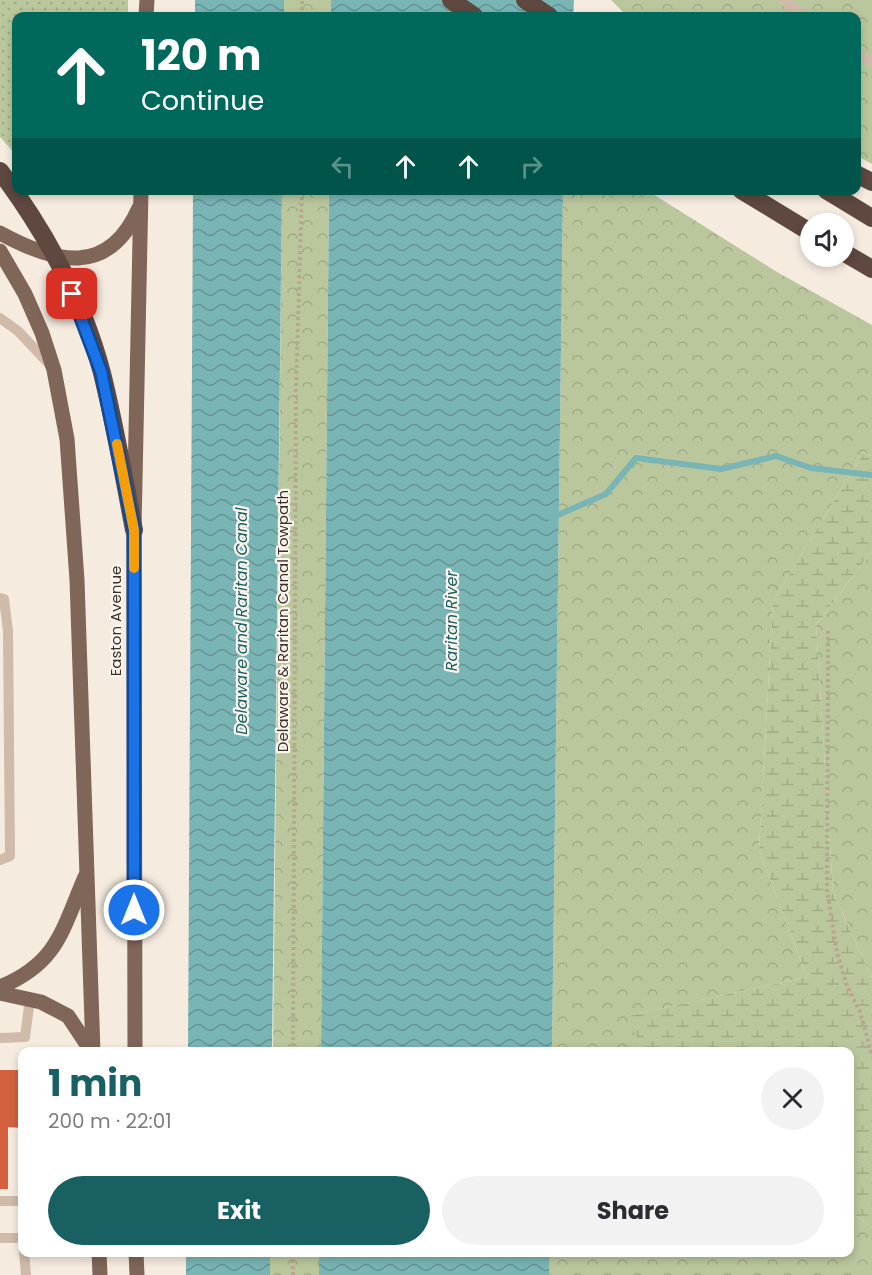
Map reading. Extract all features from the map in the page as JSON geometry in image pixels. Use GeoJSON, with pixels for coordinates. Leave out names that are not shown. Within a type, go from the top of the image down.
{"type":"FeatureCollection","features":[{"type":"Feature","properties":{"kind":"highway"},"geometry":{"type":"LineString","coordinates":[[451,0],[468,12]]}},
{"type":"Feature","properties":{"kind":"highway"},"geometry":{"type":"LineString","coordinates":[[525,0],[543,12]]}},
{"type":"Feature","properties":{"kind":"highway"},"geometry":{"type":"LineString","coordinates":[[0,171],[12,189]]}},
{"type":"Feature","properties":{"kind":"highway"},"geometry":{"type":"LineString","coordinates":[[16,195],[57,258],[88,330],[101,371],[134,530]]}},
{"type":"Feature","properties":{"kind":"highway"},"geometry":{"type":"LineString","coordinates":[[749,195],[800,226]]}},
{"type":"Feature","properties":{"kind":"highway"},"geometry":{"type":"LineString","coordinates":[[834,195],[872,218]]}},
{"type":"Feature","properties":{"kind":"highway"},"geometry":{"type":"LineString","coordinates":[[854,258],[872,269]]}},
{"type":"Feature","properties":{"kind":"main road"},"geometry":{"type":"LineString","coordinates":[[0,232],[27,248],[57,258],[86,258],[113,245],[124,235],[141,197]]}},
{"type":"Feature","properties":{"kind":"main road","name":"Easton Avenue"},"geometry":{"type":"LineString","coordinates":[[135,1047],[134,530],[141,197]]}},
{"type":"Feature","properties":{"kind":"main road"},"geometry":{"type":"LineString","coordinates":[[0,251],[25,294],[54,370],[67,439],[76,568],[93,1047]]}},
{"type":"Feature","properties":{"kind":"main road"},"geometry":{"type":"LineString","coordinates":[[0,987],[35,969],[51,952],[88,872]]}},
{"type":"Feature","properties":{"kind":"main road"},"geometry":{"type":"LineString","coordinates":[[0,993],[41,1002],[68,1017],[89,1047]]}},
{"type":"Feature","properties":{"kind":"main road"},"geometry":{"type":"LineString","coordinates":[[99,1257],[100,1275]]}},
{"type":"Feature","properties":{"kind":"main road"},"geometry":{"type":"LineString","coordinates":[[136,1257],[136,1275]]}},
{"type":"Feature","properties":{"kind":"lane"},"geometry":{"type":"LineString","coordinates":[[783,0],[800,12]]}},
{"type":"Feature","properties":{"kind":"lane"},"geometry":{"type":"LineString","coordinates":[[0,318],[34,347],[54,370]]}},
{"type":"Feature","properties":{"kind":"lane"},"geometry":{"type":"LineString","coordinates":[[0,598],[4,599],[8,631],[10,856],[0,860]]}},
{"type":"Feature","properties":{"kind":"lane"},"geometry":{"type":"LineString","coordinates":[[0,1038],[25,1037],[30,999]]}},
{"type":"Feature","properties":{"kind":"lane"},"geometry":{"type":"LineString","coordinates":[[0,1201],[18,1201]]}},
{"type":"Feature","properties":{"kind":"lane"},"geometry":{"type":"LineString","coordinates":[[0,1238],[18,1238]]}},
{"type":"Feature","properties":{"kind":"lane"},"geometry":{"type":"LineString","coordinates":[[24,1257],[26,1275]]}},
{"type":"Feature","properties":{"kind":"path","name":"Delaware & Raritan Canal Towpath"},"geometry":{"type":"LineString","coordinates":[[293,1047],[296,388],[302,195]]}},
{"type":"Feature","properties":{"kind":"path"},"geometry":{"type":"LineString","coordinates":[[828,631],[827,890],[837,953],[846,983],[860,1012],[872,1055]]}},
{"type":"Feature","properties":{"kind":"path"},"geometry":{"type":"LineString","coordinates":[[293,1257],[293,1275]]}},
{"type":"Feature","properties":{"kind":"green space"},"geometry":{"type":"Polygon","coordinates":[[[0,0],[128,0],[128,12],[12,12],[12,150],[0,137],[0,0]]]}},
{"type":"Feature","properties":{"kind":"green space"},"geometry":{"type":"Polygon","coordinates":[[[284,0],[331,0],[331,12],[284,12],[284,0]]]}},
{"type":"Feature","properties":{"kind":"green space"},"geometry":{"type":"Polygon","coordinates":[[[611,0],[872,0],[872,164],[861,158],[861,12],[623,12],[611,0]]]}},
{"type":"Feature","properties":{"kind":"green space"},"geometry":{"type":"Polygon","coordinates":[[[282,195],[329,195],[321,1047],[273,1047],[282,195]]]}},
{"type":"Feature","properties":{"kind":"green space"},"geometry":{"type":"Polygon","coordinates":[[[563,195],[654,195],[777,272],[872,325],[872,456],[864,452],[773,601],[759,850],[807,977],[627,1016],[642,1047],[552,1047],[563,195]]]}},
{"type":"Feature","properties":{"kind":"green space"},"geometry":{"type":"Polygon","coordinates":[[[864,452],[872,456],[872,551],[816,625],[833,892],[872,978],[872,1227],[854,1215],[854,1047],[642,1047],[626,1016],[807,977],[759,850],[773,601],[864,452]]]}},
{"type":"Feature","properties":{"kind":"green space"},"geometry":{"type":"Polygon","coordinates":[[[872,551],[872,978],[833,892],[816,625],[872,551]]]}},
{"type":"Feature","properties":{"kind":"green space"},"geometry":{"type":"Polygon","coordinates":[[[854,1215],[872,1227],[872,1275],[549,1275],[550,1257],[854,1257],[854,1215]]]}},
{"type":"Feature","properties":{"kind":"green space"},"geometry":{"type":"Polygon","coordinates":[[[270,1257],[319,1257],[319,1275],[270,1275],[270,1257]]]}},
{"type":"Feature","properties":{"kind":"water"},"geometry":{"type":"Polygon","coordinates":[[[195,0],[284,0],[284,12],[195,12],[195,0]]]}},
{"type":"Feature","properties":{"kind":"water"},"geometry":{"type":"Polygon","coordinates":[[[331,0],[574,0],[573,12],[331,12],[331,0]]]}},
{"type":"Feature","properties":{"kind":"water","name":"Delaware and Raritan Canal"},"geometry":{"type":"Polygon","coordinates":[[[193,195],[282,195],[272,1047],[188,1047],[193,195]]]}},
{"type":"Feature","properties":{"kind":"water","name":"Raritan River"},"geometry":{"type":"Polygon","coordinates":[[[329,195],[563,195],[552,1047],[321,1047],[329,195]]]}},
{"type":"Feature","properties":{"kind":"water"},"geometry":{"type":"Polygon","coordinates":[[[186,1257],[270,1257],[270,1275],[186,1275],[186,1257]]]}},
{"type":"Feature","properties":{"kind":"water"},"geometry":{"type":"Polygon","coordinates":[[[319,1257],[550,1257],[549,1275],[319,1275],[319,1257]]]}},
{"type":"Feature","properties":{"kind":"building"},"geometry":{"type":"Polygon","coordinates":[[[0,1070],[18,1070],[18,1128],[8,1127],[8,1189],[0,1189],[0,1070]]]}},
{"type":"Feature","properties":{"kind":"waterway"},"geometry":{"type":"LineString","coordinates":[[551,518],[606,494],[636,458],[721,469],[776,456],[811,468],[872,475]]}},
{"type":"Feature","properties":{"kind":"slow traffic"},"geometry":{"type":"LineString","coordinates":[[117,444],[134,530],[134,568]]}},
{"type":"Feature","properties":{"kind":"route"},"geometry":{"type":"LineString","coordinates":[[72,294],[88,330],[101,371],[134,530],[134,910]]}}]}
